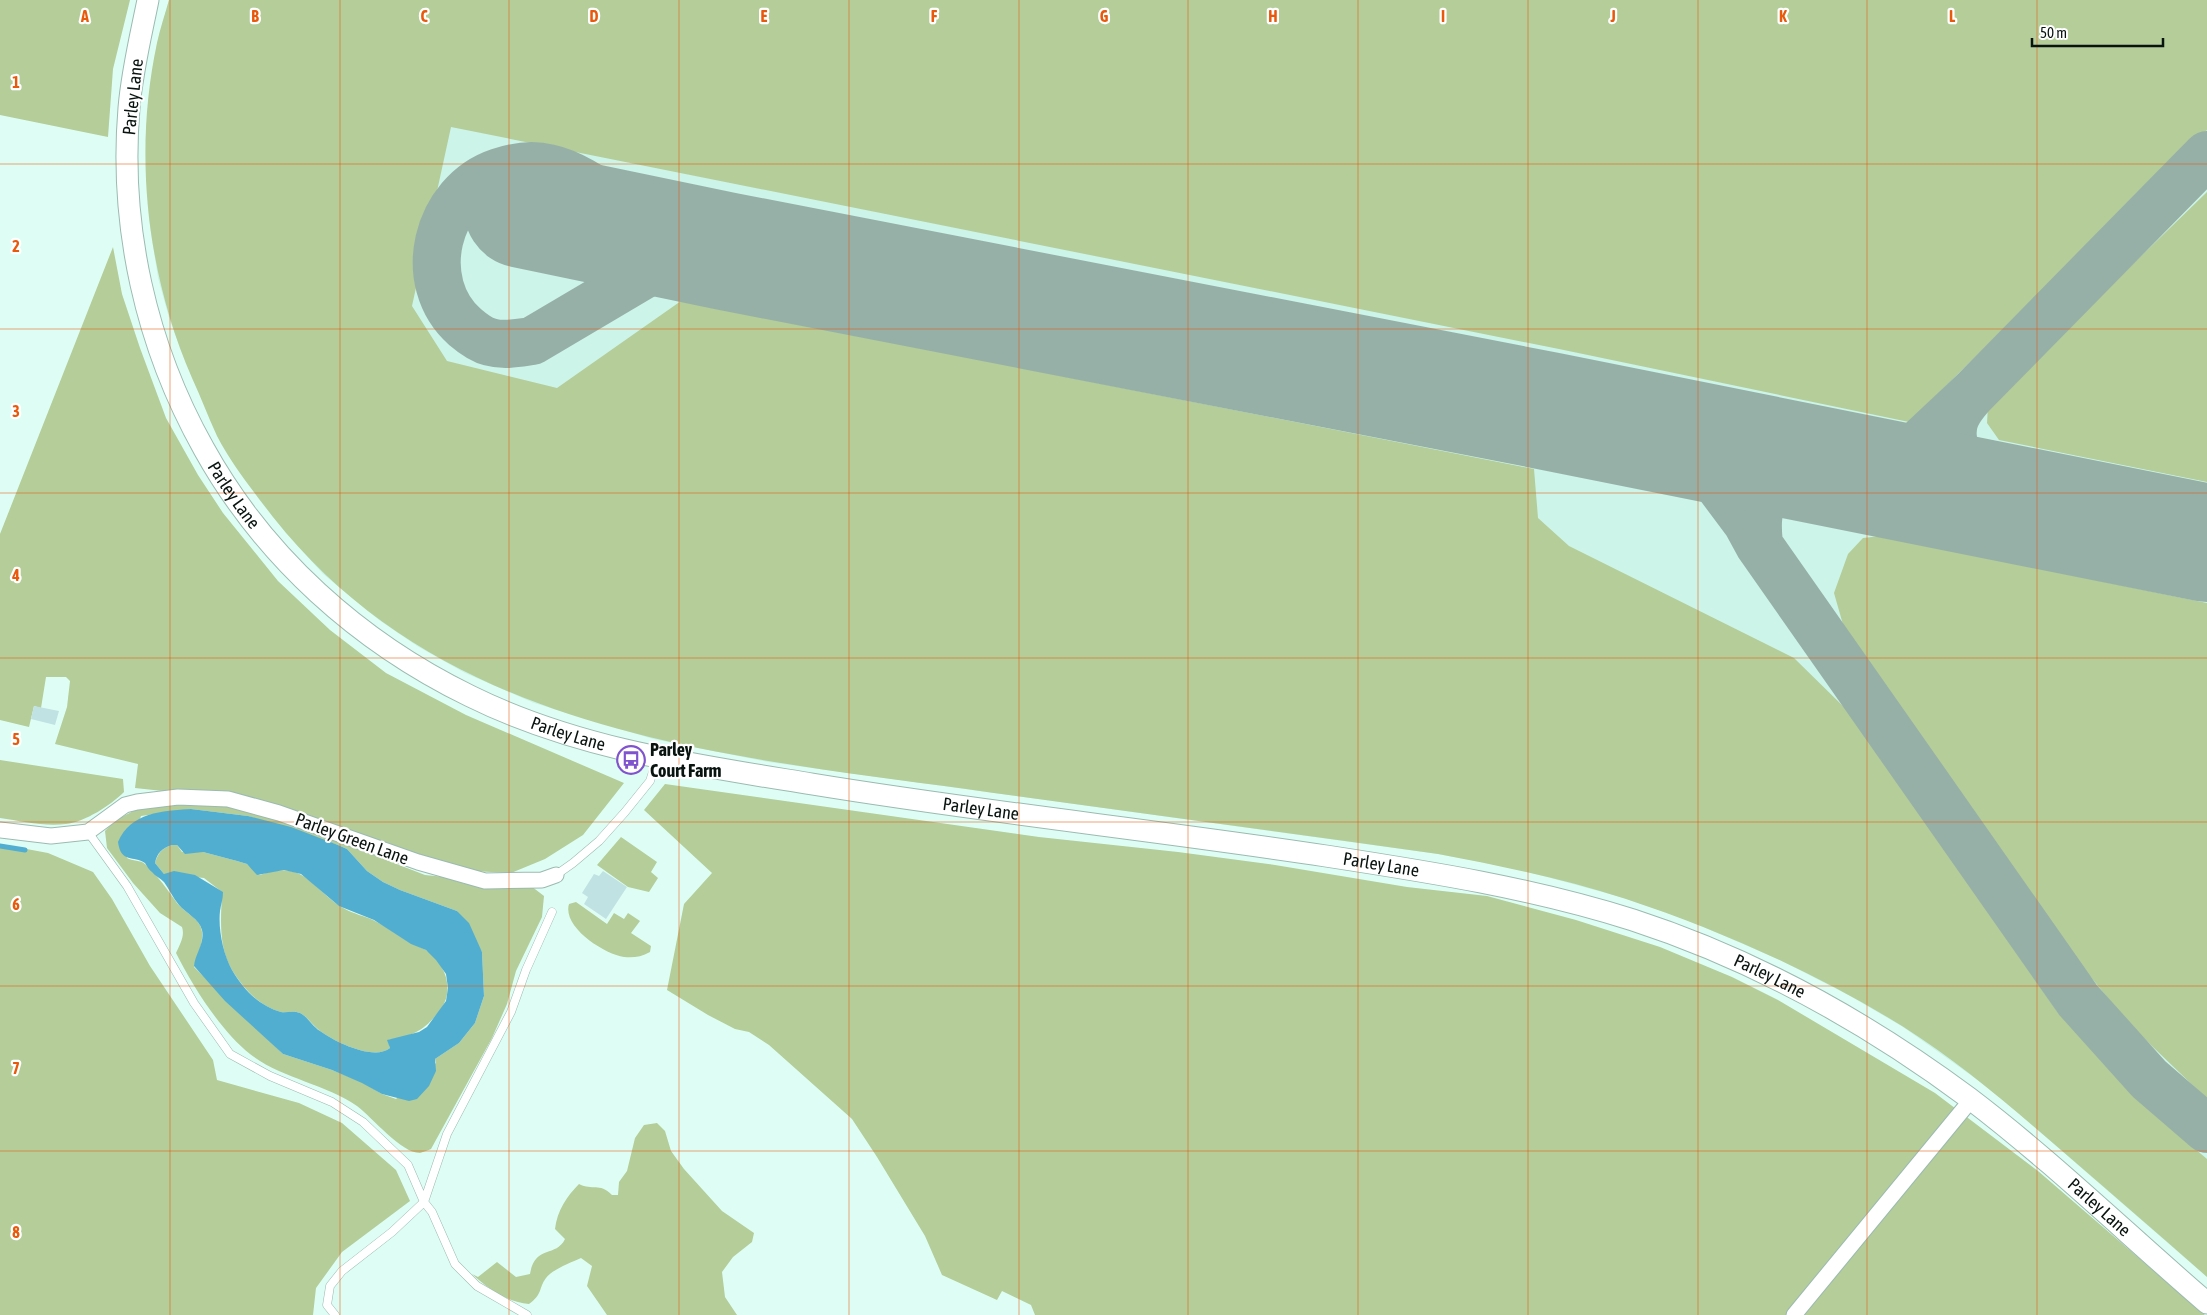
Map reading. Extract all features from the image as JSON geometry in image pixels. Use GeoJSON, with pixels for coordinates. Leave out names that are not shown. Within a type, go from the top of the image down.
{"type":"FeatureCollection","features":[{"type":"Feature","properties":{"kind":"main road","name":"Parley Lane"},"geometry":{"type":"LineString","coordinates":[[148,0],[138,47],[129,117],[128,166],[131,225],[139,275],[151,326],[167,373],[186,418],[211,462],[241,507],[276,549],[321,597],[360,630],[414,666],[471,697],[530,723],[598,744],[657,759],[864,793],[1273,848],[1423,871],[1531,892],[1641,923],[1707,948],[1770,976],[1840,1014],[1902,1052],[1971,1100],[2019,1138],[2207,1303]]}},
{"type":"Feature","properties":{"kind":"street","name":"Parley Green Lane"},"geometry":{"type":"LineString","coordinates":[[0,830],[51,836],[88,832],[125,805],[137,802],[178,796],[228,799],[279,813],[426,864],[485,881],[542,880],[556,875]]}},
{"type":"Feature","properties":{"kind":"street"},"geometry":{"type":"LineString","coordinates":[[1794,1315],[1865,1226],[1971,1100]]}},
{"type":"Feature","properties":{"kind":"lane","name":"Parley Green Lane"},"geometry":{"type":"LineString","coordinates":[[556,875],[599,841],[625,812],[650,781],[657,759]]}},
{"type":"Feature","properties":{"kind":"lane"},"geometry":{"type":"LineString","coordinates":[[88,832],[127,886],[194,1003],[230,1054],[270,1076],[332,1102],[363,1122],[408,1165],[424,1202],[432,1212],[441,1236],[460,1270],[477,1286],[527,1315]]}},
{"type":"Feature","properties":{"kind":"lane"},"geometry":{"type":"LineString","coordinates":[[335,1315],[327,1305],[329,1289],[333,1280],[356,1258],[392,1232],[424,1202],[447,1134],[511,1012],[526,970],[552,912]]}},
{"type":"Feature","properties":{"kind":"shaded area"},"geometry":{"type":"Polygon","coordinates":[[[169,0],[2207,0],[2207,1277],[1993,1091],[1903,1027],[1850,996],[1780,960],[1685,919],[1624,898],[1513,868],[1438,854],[768,762],[653,739],[534,703],[465,673],[417,646],[379,620],[323,574],[286,533],[258,498],[219,438],[183,355],[169,318],[158,278],[149,220],[146,159],[148,109],[157,43],[169,0]]]}},
{"type":"Feature","properties":{"kind":"green space"},"geometry":{"type":"Polygon","coordinates":[[[0,0],[130,0],[113,69],[108,137],[0,115],[0,0]]]}},
{"type":"Feature","properties":{"kind":"green space"},"geometry":{"type":"Polygon","coordinates":[[[169,0],[2207,0],[2207,130],[1909,422],[1559,349],[451,127],[412,306],[447,361],[557,388],[681,301],[1534,469],[1538,518],[1569,546],[1794,658],[1848,711],[2059,1014],[2155,1115],[2207,1159],[2207,1277],[2008,1105],[1967,1072],[1902,1026],[1802,971],[1733,939],[1662,911],[1556,879],[1438,854],[871,776],[776,762],[681,744],[589,720],[501,688],[417,645],[341,589],[273,517],[236,468],[223,447],[192,378],[164,298],[149,214],[146,171],[146,128],[150,85],[157,43],[169,0]]]}},
{"type":"Feature","properties":{"kind":"green space"},"geometry":{"type":"Polygon","coordinates":[[[2207,192],[2207,482],[1999,440],[1987,423],[1988,405],[2207,192]]]}},
{"type":"Feature","properties":{"kind":"green space"},"geometry":{"type":"Polygon","coordinates":[[[113,247],[122,294],[166,418],[198,475],[223,513],[278,581],[330,630],[386,673],[466,715],[624,783],[583,835],[545,859],[511,873],[473,871],[350,833],[172,792],[135,788],[138,764],[55,744],[67,707],[70,681],[66,677],[46,677],[41,708],[34,706],[29,727],[0,720],[0,534],[113,247]]]}},
{"type":"Feature","properties":{"kind":"green space"},"geometry":{"type":"Polygon","coordinates":[[[1881,536],[2207,603],[2207,1099],[2128,1023],[2052,929],[1844,628],[1834,593],[1848,554],[1863,538],[1881,536]]]}},
{"type":"Feature","properties":{"kind":"green space"},"geometry":{"type":"Polygon","coordinates":[[[0,760],[123,779],[124,792],[97,812],[73,823],[50,825],[0,818],[0,760]]]}},
{"type":"Feature","properties":{"kind":"green space"},"geometry":{"type":"Polygon","coordinates":[[[665,784],[1039,837],[1275,865],[1407,887],[1487,896],[1576,920],[1660,947],[1732,977],[1778,1000],[1935,1093],[2038,1171],[2205,1315],[1035,1315],[1031,1305],[1002,1291],[997,1300],[942,1275],[925,1236],[852,1119],[769,1045],[749,1032],[735,1029],[708,1015],[667,990],[684,904],[712,873],[644,810],[665,784]]]}},
{"type":"Feature","properties":{"kind":"green space"},"geometry":{"type":"Polygon","coordinates":[[[153,804],[230,804],[278,818],[425,875],[531,886],[544,896],[542,917],[516,971],[507,1004],[492,1038],[431,1149],[420,1153],[404,1147],[387,1134],[364,1111],[344,1098],[262,1062],[239,1044],[218,1021],[199,994],[176,953],[182,937],[182,927],[160,913],[133,883],[107,848],[105,831],[110,826],[134,811],[153,804]],[[191,809],[141,816],[127,858],[145,864],[180,907],[199,923],[202,941],[194,967],[283,1054],[332,1070],[396,1099],[436,1063],[435,1059],[459,1043],[475,1023],[484,996],[482,952],[457,911],[383,882],[367,871],[347,849],[248,816],[191,809]]]}},
{"type":"Feature","properties":{"kind":"green space"},"geometry":{"type":"Polygon","coordinates":[[[621,837],[657,862],[651,872],[658,878],[649,892],[628,887],[597,865],[621,837]]]}},
{"type":"Feature","properties":{"kind":"green space"},"geometry":{"type":"Polygon","coordinates":[[[0,844],[48,853],[93,872],[112,899],[150,966],[213,1060],[217,1080],[299,1103],[342,1123],[396,1170],[410,1201],[342,1252],[316,1288],[313,1315],[0,1315],[0,844]]]}},
{"type":"Feature","properties":{"kind":"green space"},"geometry":{"type":"Polygon","coordinates":[[[172,845],[177,845],[182,852],[203,852],[247,864],[260,875],[276,871],[288,871],[298,874],[345,909],[378,922],[409,942],[426,950],[433,955],[446,977],[447,993],[441,1009],[430,1022],[418,1031],[388,1040],[390,1048],[374,1052],[345,1045],[335,1040],[320,1031],[300,1013],[281,1012],[266,1006],[247,990],[237,977],[224,951],[221,932],[222,892],[204,878],[164,874],[155,863],[161,851],[172,845]]]}},
{"type":"Feature","properties":{"kind":"green space"},"geometry":{"type":"Polygon","coordinates":[[[576,902],[607,924],[614,913],[624,919],[628,913],[640,921],[631,933],[651,946],[650,952],[637,957],[624,957],[606,951],[596,945],[586,938],[572,922],[569,904],[576,902]]]}},
{"type":"Feature","properties":{"kind":"green space"},"geometry":{"type":"Polygon","coordinates":[[[657,1123],[665,1131],[671,1151],[684,1169],[722,1211],[754,1233],[752,1242],[733,1257],[722,1272],[725,1297],[737,1315],[607,1315],[587,1286],[592,1266],[581,1258],[562,1266],[549,1275],[536,1297],[529,1304],[520,1303],[498,1294],[472,1274],[478,1277],[497,1262],[516,1277],[530,1274],[536,1259],[561,1245],[565,1239],[555,1229],[556,1222],[563,1204],[579,1184],[600,1188],[612,1195],[618,1195],[619,1182],[627,1171],[635,1138],[644,1125],[657,1123]]]}},
{"type":"Feature","properties":{"kind":"water"},"geometry":{"type":"Polygon","coordinates":[[[191,809],[248,816],[291,827],[338,845],[347,849],[367,871],[383,882],[457,911],[469,923],[482,952],[484,996],[475,1023],[459,1043],[435,1059],[436,1071],[429,1086],[417,1099],[409,1101],[382,1094],[332,1070],[283,1054],[225,1001],[194,966],[203,935],[200,926],[179,905],[164,882],[145,863],[125,856],[118,842],[131,824],[139,819],[159,812],[191,809]],[[177,845],[163,849],[157,856],[155,863],[164,874],[174,871],[195,875],[223,892],[220,926],[226,957],[241,984],[252,996],[266,1006],[281,1012],[300,1013],[317,1029],[335,1040],[345,1045],[374,1052],[390,1048],[387,1040],[419,1032],[427,1027],[446,1001],[448,988],[446,974],[426,950],[411,944],[374,920],[339,906],[301,874],[284,870],[257,875],[247,864],[203,852],[185,854],[177,845]]]}},
{"type":"Feature","properties":{"kind":"building"},"geometry":{"type":"Polygon","coordinates":[[[34,706],[59,711],[55,725],[31,719],[34,706]]]}},
{"type":"Feature","properties":{"kind":"building"},"geometry":{"type":"Polygon","coordinates":[[[603,871],[627,887],[606,919],[584,904],[588,897],[582,893],[594,874],[599,876],[603,871]]]}},
{"type":"Feature","properties":{"kind":"waterway"},"geometry":{"type":"LineString","coordinates":[[0,846],[25,850]]}},
{"type":"Feature","properties":{"kind":"taxiway"},"geometry":{"type":"LineString","coordinates":[[1804,462],[1858,468],[1877,468],[1887,466],[1907,455],[1974,392],[2207,155]]}},
{"type":"Feature","properties":{"kind":"taxiway"},"geometry":{"type":"LineString","coordinates":[[692,244],[647,224],[587,184],[562,172],[536,166],[523,167],[499,172],[477,183],[460,199],[447,218],[439,240],[437,264],[440,287],[449,308],[465,327],[487,341],[511,344],[532,341],[679,254],[695,249],[716,249]]}},
{"type":"Feature","properties":{"kind":"taxiway"},"geometry":{"type":"LineString","coordinates":[[1972,394],[1955,419],[1953,441],[1956,453],[1961,464],[1977,483],[2008,503]]}},
{"type":"Feature","properties":{"kind":"taxiway"},"geometry":{"type":"LineString","coordinates":[[1655,432],[1694,459],[1712,476],[1747,523],[1759,545],[2078,1000],[2149,1079],[2207,1129]]}},
{"type":"Feature","properties":{"kind":"taxiway"},"geometry":{"type":"LineString","coordinates":[[1759,545],[1758,515],[1767,496],[1786,483],[1797,479],[1844,472]]}},
{"type":"Feature","properties":{"kind":"runway"},"geometry":{"type":"LineString","coordinates":[[523,209],[725,251],[1548,411],[2207,543]]}},
{"type":"Feature","properties":{"kind":"place","name":"Parley Court Farm"},"geometry":{"type":"Point","coordinates":[631,760]}}]}
